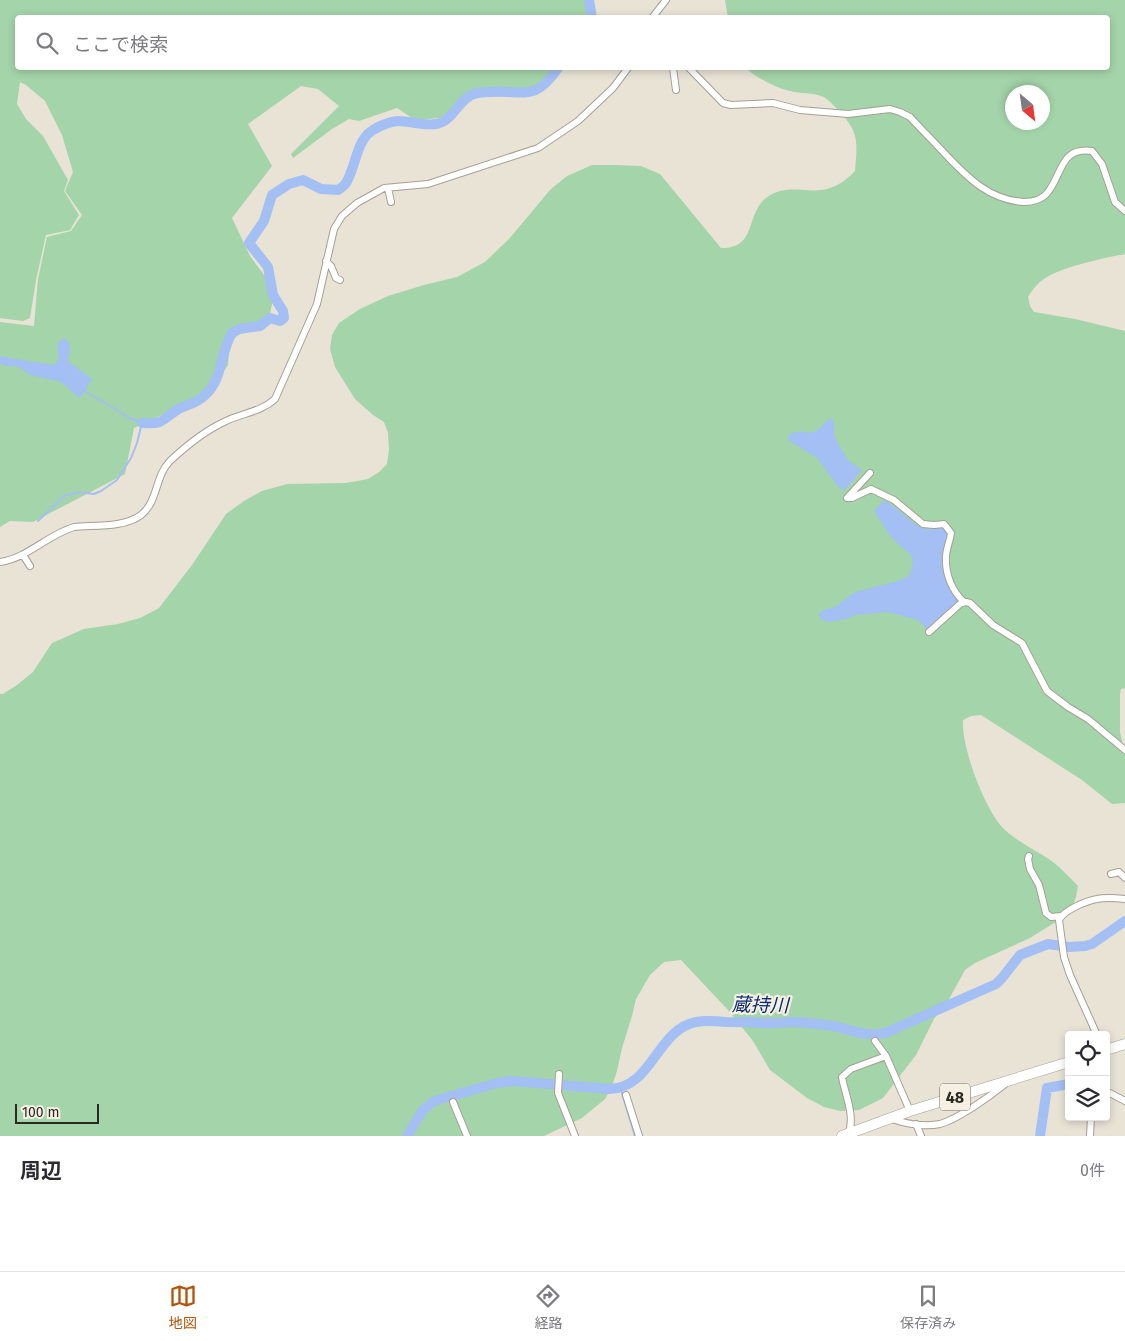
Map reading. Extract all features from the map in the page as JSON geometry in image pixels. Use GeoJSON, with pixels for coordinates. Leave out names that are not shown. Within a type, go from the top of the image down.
{"type":"FeatureCollection","features":[{"type":"Feature","properties":{"kind":"main road"},"geometry":{"type":"LineString","coordinates":[[1110,1049],[1125,1044]]}},
{"type":"Feature","properties":{"kind":"main road","name":"48"},"geometry":{"type":"LineString","coordinates":[[846,1135],[867,1131],[890,1118],[910,1111],[1065,1063]]}},
{"type":"Feature","properties":{"kind":"street"},"geometry":{"type":"LineString","coordinates":[[657,15],[666,0]]}},
{"type":"Feature","properties":{"kind":"street"},"geometry":{"type":"LineString","coordinates":[[0,562],[23,555],[65,529],[128,521],[142,514],[152,497],[162,471],[179,453],[227,420],[260,409],[271,402],[279,392],[316,304],[332,235],[337,222],[342,216],[374,193],[388,188],[428,184],[538,148],[578,121],[613,88],[626,70]]}},
{"type":"Feature","properties":{"kind":"street"},"geometry":{"type":"LineString","coordinates":[[673,70],[676,90]]}},
{"type":"Feature","properties":{"kind":"street"},"geometry":{"type":"LineString","coordinates":[[692,70],[719,100],[731,105],[773,103],[800,110],[848,114],[890,109],[900,112],[910,117],[966,177],[979,187],[1003,199],[1029,202],[1040,199],[1048,193],[1063,162],[1068,157],[1075,152],[1092,151],[1102,164],[1115,202],[1125,211]]}},
{"type":"Feature","properties":{"kind":"street"},"geometry":{"type":"LineString","coordinates":[[388,188],[390,202]]}},
{"type":"Feature","properties":{"kind":"street"},"geometry":{"type":"LineString","coordinates":[[326,261],[331,266],[336,278],[340,280]]}},
{"type":"Feature","properties":{"kind":"street"},"geometry":{"type":"LineString","coordinates":[[870,473],[848,498],[871,489],[894,500],[922,524],[944,524],[951,533],[946,560],[949,578],[954,590],[964,602],[970,604],[993,625],[1022,643],[1047,691],[1068,708],[1088,720],[1125,750]]}},
{"type":"Feature","properties":{"kind":"street"},"geometry":{"type":"LineString","coordinates":[[23,555],[30,566]]}},
{"type":"Feature","properties":{"kind":"street"},"geometry":{"type":"LineString","coordinates":[[929,632],[964,602]]}},
{"type":"Feature","properties":{"kind":"street"},"geometry":{"type":"LineString","coordinates":[[1029,856],[1030,869],[1039,885],[1046,914],[1061,916],[1097,898],[1125,899]]}},
{"type":"Feature","properties":{"kind":"street"},"geometry":{"type":"LineString","coordinates":[[1112,874],[1119,872],[1125,878]]}},
{"type":"Feature","properties":{"kind":"street"},"geometry":{"type":"LineString","coordinates":[[1061,916],[1059,920],[1064,957],[1095,1031]]}},
{"type":"Feature","properties":{"kind":"street"},"geometry":{"type":"LineString","coordinates":[[876,1041],[886,1056],[910,1111]]}},
{"type":"Feature","properties":{"kind":"street"},"geometry":{"type":"LineString","coordinates":[[846,1135],[851,1126],[842,1077],[851,1069],[886,1056]]}},
{"type":"Feature","properties":{"kind":"street"},"geometry":{"type":"LineString","coordinates":[[560,1074],[558,1094],[575,1136]]}},
{"type":"Feature","properties":{"kind":"street"},"geometry":{"type":"LineString","coordinates":[[890,1118],[899,1122],[916,1124],[941,1124],[976,1105],[1009,1080]]}},
{"type":"Feature","properties":{"kind":"street"},"geometry":{"type":"LineString","coordinates":[[1110,1093],[1125,1101]]}},
{"type":"Feature","properties":{"kind":"street"},"geometry":{"type":"LineString","coordinates":[[626,1095],[639,1136]]}},
{"type":"Feature","properties":{"kind":"street"},"geometry":{"type":"LineString","coordinates":[[453,1102],[467,1136]]}},
{"type":"Feature","properties":{"kind":"street"},"geometry":{"type":"LineString","coordinates":[[1090,1121],[1090,1136]]}},
{"type":"Feature","properties":{"kind":"street"},"geometry":{"type":"LineString","coordinates":[[916,1124],[920,1136]]}},
{"type":"Feature","properties":{"kind":"green space"},"geometry":{"type":"Polygon","coordinates":[[[0,0],[590,0],[588,15],[15,15],[15,70],[552,70],[529,95],[502,93],[466,98],[441,118],[415,120],[397,108],[359,121],[349,119],[332,129],[293,158],[291,154],[339,106],[318,89],[301,86],[248,124],[272,166],[232,218],[250,256],[267,279],[274,295],[269,318],[230,340],[228,365],[205,399],[164,414],[134,428],[125,474],[33,522],[10,521],[0,527],[0,322],[34,326],[38,279],[47,237],[71,231],[82,215],[65,191],[73,172],[62,135],[45,101],[20,82],[17,104],[26,119],[43,136],[68,180],[64,191],[79,215],[70,230],[46,235],[30,318],[23,321],[0,318],[0,0]]]}},
{"type":"Feature","properties":{"kind":"green space"},"geometry":{"type":"Polygon","coordinates":[[[725,0],[1125,0],[1125,254],[1080,264],[1057,272],[1040,282],[1028,297],[1034,312],[1075,319],[1125,331],[1125,688],[1121,689],[1120,693],[1120,732],[1125,755],[1125,803],[1112,804],[1082,780],[981,715],[971,716],[963,720],[963,732],[970,762],[982,794],[997,821],[1010,835],[1053,862],[1078,886],[1070,913],[1030,938],[975,963],[965,970],[948,1001],[934,1019],[916,1055],[883,1098],[859,1110],[840,1111],[824,1107],[807,1098],[770,1070],[753,1041],[728,1010],[681,960],[664,962],[650,975],[636,999],[617,1071],[611,1089],[605,1099],[582,1118],[544,1136],[0,1136],[0,694],[17,685],[33,672],[52,643],[84,629],[118,624],[140,618],[159,608],[192,565],[226,514],[244,501],[262,491],[287,484],[346,483],[368,479],[379,472],[387,464],[389,450],[388,433],[384,422],[355,399],[335,367],[330,349],[332,335],[339,323],[360,309],[388,296],[457,277],[485,262],[509,239],[550,190],[567,176],[592,165],[641,166],[660,174],[721,248],[733,247],[741,242],[750,228],[756,211],[769,196],[788,190],[827,189],[840,183],[852,174],[855,171],[856,140],[847,120],[820,95],[794,92],[760,79],[748,70],[1110,70],[1110,15],[728,15],[725,0]]]}},
{"type":"Feature","properties":{"kind":"water"},"geometry":{"type":"Polygon","coordinates":[[[65,338],[70,347],[69,362],[92,379],[81,397],[78,397],[58,381],[30,375],[15,366],[6,366],[0,363],[0,357],[2,356],[54,365],[59,359],[58,344],[65,338]]]}},
{"type":"Feature","properties":{"kind":"water"},"geometry":{"type":"Polygon","coordinates":[[[829,419],[834,421],[834,434],[839,446],[849,461],[862,470],[845,490],[839,488],[817,458],[788,440],[791,433],[813,432],[829,419]]]}},
{"type":"Feature","properties":{"kind":"water"},"geometry":{"type":"Polygon","coordinates":[[[884,500],[923,528],[942,527],[948,532],[944,555],[959,600],[929,631],[918,620],[888,612],[855,615],[846,619],[829,622],[821,619],[819,615],[823,610],[835,607],[855,592],[894,582],[907,577],[911,572],[913,561],[911,555],[888,533],[874,511],[884,500]]]}},
{"type":"Feature","properties":{"kind":"waterway"},"geometry":{"type":"LineString","coordinates":[[589,0],[592,15]]}},
{"type":"Feature","properties":{"kind":"waterway"},"geometry":{"type":"LineString","coordinates":[[142,423],[161,421],[204,396],[215,383],[232,333],[239,329],[260,326],[270,318],[280,321],[284,318],[283,311],[273,295],[268,267],[249,243],[264,221],[272,195],[289,184],[303,180],[321,189],[338,190],[349,177],[363,140],[367,134],[376,128],[395,121],[436,124],[447,119],[464,100],[474,94],[480,92],[528,92],[536,90],[543,86],[557,70]]}},
{"type":"Feature","properties":{"kind":"waterway"},"geometry":{"type":"LineString","coordinates":[[38,521],[64,496],[79,492],[94,494],[117,480],[131,458],[137,443],[142,423],[83,390]]}},
{"type":"Feature","properties":{"kind":"waterway","name":"蔵持川"},"geometry":{"type":"LineString","coordinates":[[407,1136],[423,1110],[434,1101],[497,1083],[513,1081],[609,1089],[624,1086],[636,1079],[672,1036],[683,1027],[696,1022],[801,1022],[833,1026],[865,1034],[885,1033],[996,984],[1020,955],[1048,944],[1069,947],[1092,944],[1125,921]]}},
{"type":"Feature","properties":{"kind":"waterway"},"geometry":{"type":"LineString","coordinates":[[1040,1136],[1047,1088],[1065,1085]]}},
{"type":"Feature","properties":{"kind":"waterway"},"geometry":{"type":"LineString","coordinates":[[620,1087],[635,1136]]}}]}
